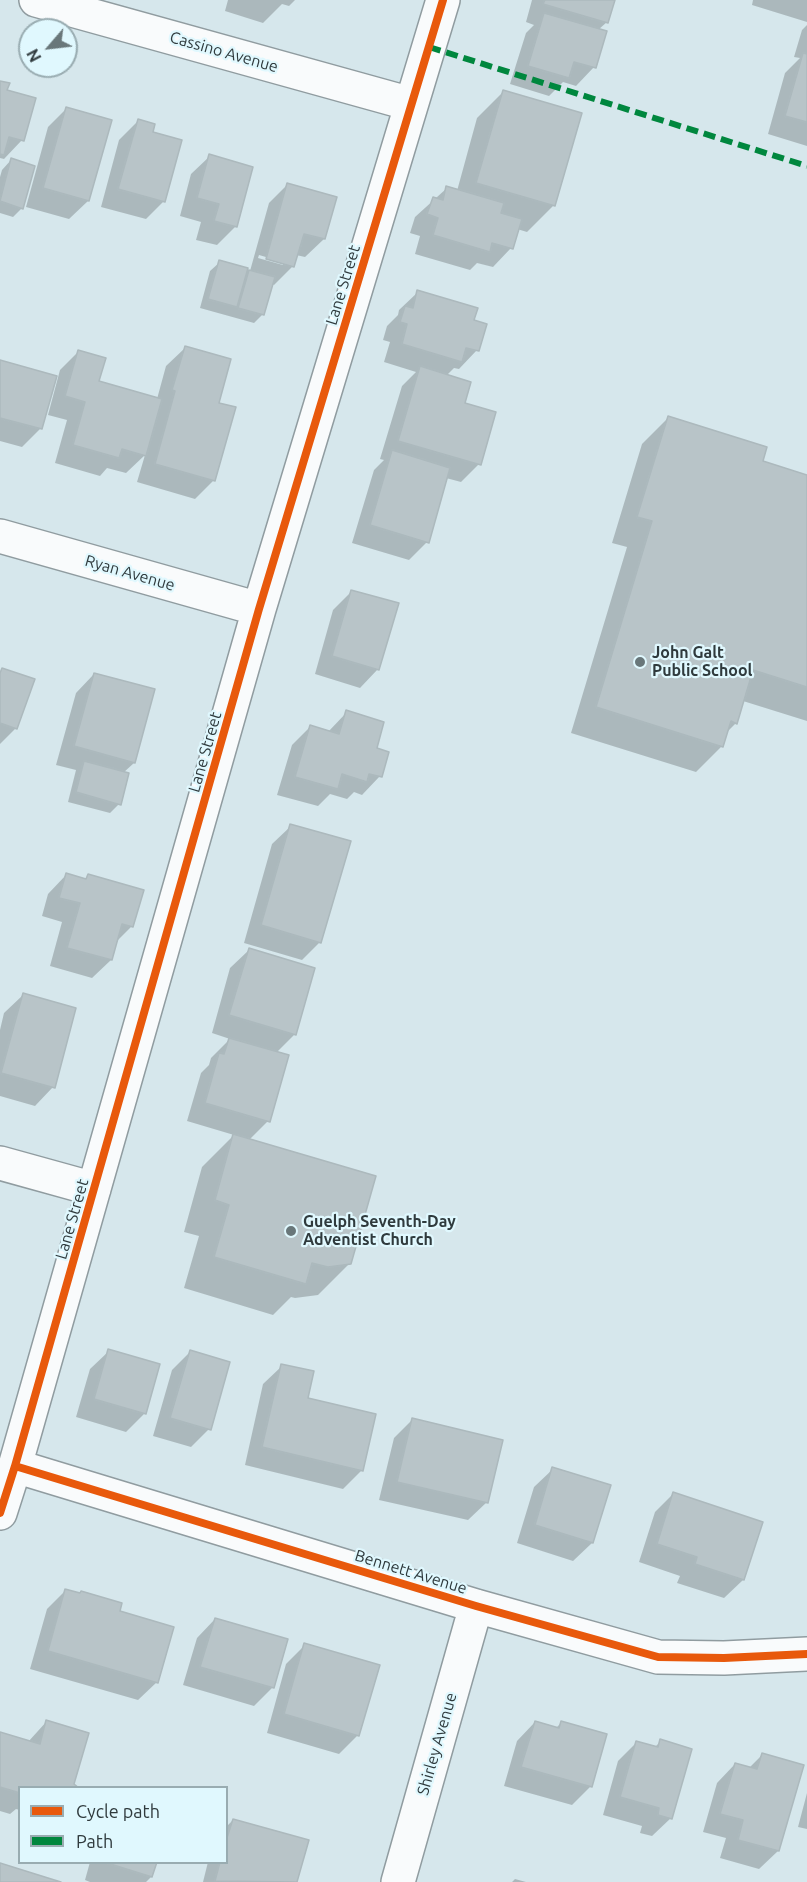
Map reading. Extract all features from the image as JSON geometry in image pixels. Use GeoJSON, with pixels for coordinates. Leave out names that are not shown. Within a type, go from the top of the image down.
{"type":"FeatureCollection","features":[{"type":"Feature","properties":{"kind":"street","name":"Cassino Avenue"},"geometry":{"type":"LineString","coordinates":[[36,0],[117,11],[411,104]]}},
{"type":"Feature","properties":{"kind":"street","name":"Lane Street"},"geometry":{"type":"LineString","coordinates":[[0,1513],[260,609],[443,0]]}},
{"type":"Feature","properties":{"kind":"street","name":"Ryan Avenue"},"geometry":{"type":"LineString","coordinates":[[0,536],[260,609]]}},
{"type":"Feature","properties":{"kind":"street"},"geometry":{"type":"LineString","coordinates":[[0,1163],[94,1190]]}},
{"type":"Feature","properties":{"kind":"street","name":"Bennett Avenue"},"geometry":{"type":"LineString","coordinates":[[15,1466],[476,1606],[658,1657],[724,1658],[807,1654]]}},
{"type":"Feature","properties":{"kind":"street","name":"Shirley Avenue"},"geometry":{"type":"LineString","coordinates":[[398,1882],[476,1606]]}},
{"type":"Feature","properties":{"kind":"building"},"geometry":{"type":"Polygon","coordinates":[[[545,0],[615,0],[608,23],[543,4],[545,0]]]}},
{"type":"Feature","properties":{"kind":"building"},"geometry":{"type":"Polygon","coordinates":[[[544,13],[607,31],[596,68],[574,62],[569,78],[528,66],[544,13]]]}},
{"type":"Feature","properties":{"kind":"building"},"geometry":{"type":"Polygon","coordinates":[[[803,53],[807,54],[807,122],[785,116],[803,53]]]}},
{"type":"Feature","properties":{"kind":"building"},"geometry":{"type":"Polygon","coordinates":[[[0,81],[10,83],[7,90],[36,98],[24,141],[9,137],[4,155],[0,154],[0,81]]]}},
{"type":"Feature","properties":{"kind":"building"},"geometry":{"type":"Polygon","coordinates":[[[503,90],[582,113],[555,206],[476,183],[503,90]]]}},
{"type":"Feature","properties":{"kind":"building"},"geometry":{"type":"Polygon","coordinates":[[[66,107],[112,120],[89,201],[43,188],[66,107]]]}},
{"type":"Feature","properties":{"kind":"building"},"geometry":{"type":"Polygon","coordinates":[[[138,119],[155,124],[153,132],[182,140],[165,202],[118,189],[138,119]]]}},
{"type":"Feature","properties":{"kind":"building"},"geometry":{"type":"Polygon","coordinates":[[[209,154],[253,167],[237,227],[214,221],[219,204],[197,198],[209,154]]]}},
{"type":"Feature","properties":{"kind":"building"},"geometry":{"type":"Polygon","coordinates":[[[11,158],[35,166],[23,209],[0,201],[11,158]]]}},
{"type":"Feature","properties":{"kind":"building"},"geometry":{"type":"Polygon","coordinates":[[[287,183],[337,197],[325,239],[304,234],[294,267],[266,259],[287,183]]]}},
{"type":"Feature","properties":{"kind":"building"},"geometry":{"type":"Polygon","coordinates":[[[446,186],[504,203],[501,213],[522,219],[513,249],[492,243],[490,252],[433,235],[438,218],[427,214],[433,197],[443,200],[446,186]]]}},
{"type":"Feature","properties":{"kind":"building"},"geometry":{"type":"Polygon","coordinates":[[[219,260],[248,268],[237,307],[208,299],[219,260]]]}},
{"type":"Feature","properties":{"kind":"building"},"geometry":{"type":"Polygon","coordinates":[[[249,270],[275,277],[264,315],[238,308],[249,270]]]}},
{"type":"Feature","properties":{"kind":"building"},"geometry":{"type":"Polygon","coordinates":[[[417,290],[478,308],[474,320],[487,324],[479,351],[466,348],[462,362],[402,344],[407,324],[400,322],[405,306],[413,308],[417,290]]]}},
{"type":"Feature","properties":{"kind":"building"},"geometry":{"type":"Polygon","coordinates":[[[185,346],[231,359],[219,403],[236,407],[215,481],[155,464],[185,346]]]}},
{"type":"Feature","properties":{"kind":"building"},"geometry":{"type":"Polygon","coordinates":[[[78,350],[106,358],[99,381],[162,399],[146,456],[122,449],[119,458],[73,445],[85,402],[65,396],[78,350]]]}},
{"type":"Feature","properties":{"kind":"building"},"geometry":{"type":"Polygon","coordinates":[[[0,360],[57,376],[42,429],[0,418],[0,360]]]}},
{"type":"Feature","properties":{"kind":"building"},"geometry":{"type":"Polygon","coordinates":[[[420,366],[471,382],[465,403],[496,412],[481,465],[398,441],[420,366]]]}},
{"type":"Feature","properties":{"kind":"building"},"geometry":{"type":"Polygon","coordinates":[[[668,416],[767,447],[763,461],[807,475],[807,687],[753,670],[737,724],[731,721],[723,747],[596,707],[652,521],[637,517],[668,416]]]}},
{"type":"Feature","properties":{"kind":"building"},"geometry":{"type":"Polygon","coordinates":[[[392,450],[450,468],[429,543],[370,525],[392,450]]]}},
{"type":"Feature","properties":{"kind":"building"},"geometry":{"type":"Polygon","coordinates":[[[351,590],[399,603],[379,670],[332,656],[351,590]]]}},
{"type":"Feature","properties":{"kind":"building"},"geometry":{"type":"Polygon","coordinates":[[[2,668],[35,679],[17,729],[0,723],[0,673],[2,668]]]}},
{"type":"Feature","properties":{"kind":"building"},"geometry":{"type":"Polygon","coordinates":[[[94,673],[155,689],[135,763],[74,746],[94,673]]]}},
{"type":"Feature","properties":{"kind":"building"},"geometry":{"type":"Polygon","coordinates":[[[346,710],[384,722],[377,748],[389,752],[382,777],[369,774],[367,782],[342,774],[338,789],[295,777],[310,725],[339,734],[346,710]]]}},
{"type":"Feature","properties":{"kind":"building"},"geometry":{"type":"Polygon","coordinates":[[[84,761],[129,773],[121,805],[76,792],[84,761]]]}},
{"type":"Feature","properties":{"kind":"building"},"geometry":{"type":"Polygon","coordinates":[[[290,824],[351,841],[321,943],[261,925],[290,824]]]}},
{"type":"Feature","properties":{"kind":"building"},"geometry":{"type":"Polygon","coordinates":[[[66,873],[86,879],[88,874],[144,890],[133,927],[122,924],[112,960],[67,948],[80,903],[59,898],[66,873]]]}},
{"type":"Feature","properties":{"kind":"building"},"geometry":{"type":"Polygon","coordinates":[[[249,948],[315,968],[296,1035],[229,1015],[249,948]]]}},
{"type":"Feature","properties":{"kind":"building"},"geometry":{"type":"Polygon","coordinates":[[[23,993],[76,1008],[55,1088],[1,1073],[23,993]]]}},
{"type":"Feature","properties":{"kind":"building"},"geometry":{"type":"Polygon","coordinates":[[[229,1038],[289,1055],[270,1122],[205,1103],[219,1053],[224,1054],[229,1038]]]}},
{"type":"Feature","properties":{"kind":"building","name":"Guelph Seventh-Day Adventist Church"},"geometry":{"type":"Polygon","coordinates":[[[233,1134],[376,1176],[351,1264],[328,1267],[312,1263],[306,1284],[214,1257],[229,1205],[215,1200],[233,1134]]]}},
{"type":"Feature","properties":{"kind":"building"},"geometry":{"type":"Polygon","coordinates":[[[108,1349],[160,1364],[146,1414],[94,1399],[108,1349]]]}},
{"type":"Feature","properties":{"kind":"building"},"geometry":{"type":"Polygon","coordinates":[[[190,1350],[230,1362],[211,1430],[170,1418],[190,1350]]]}},
{"type":"Feature","properties":{"kind":"building"},"geometry":{"type":"Polygon","coordinates":[[[281,1364],[314,1371],[308,1398],[376,1414],[363,1471],[262,1447],[281,1364]]]}},
{"type":"Feature","properties":{"kind":"building"},"geometry":{"type":"Polygon","coordinates":[[[412,1418],[503,1440],[488,1503],[397,1482],[412,1418]]]}},
{"type":"Feature","properties":{"kind":"building"},"geometry":{"type":"Polygon","coordinates":[[[552,1467],[611,1485],[593,1543],[535,1525],[552,1467]]]}},
{"type":"Feature","properties":{"kind":"building"},"geometry":{"type":"Polygon","coordinates":[[[673,1492],[763,1522],[744,1580],[695,1564],[697,1557],[657,1544],[673,1492]]]}},
{"type":"Feature","properties":{"kind":"building"},"geometry":{"type":"Polygon","coordinates":[[[65,1589],[80,1593],[81,1591],[122,1603],[120,1611],[174,1627],[158,1683],[48,1651],[65,1589]]]}},
{"type":"Feature","properties":{"kind":"building"},"geometry":{"type":"Polygon","coordinates":[[[215,1618],[288,1639],[274,1688],[200,1667],[215,1618]]]}},
{"type":"Feature","properties":{"kind":"building"},"geometry":{"type":"Polygon","coordinates":[[[304,1643],[380,1665],[359,1736],[284,1714],[304,1643]]]}},
{"type":"Feature","properties":{"kind":"building"},"geometry":{"type":"Polygon","coordinates":[[[46,1720],[89,1733],[74,1784],[76,1786],[18,1786],[18,1792],[0,1787],[0,1732],[40,1744],[46,1720]]]}},
{"type":"Feature","properties":{"kind":"building"},"geometry":{"type":"Polygon","coordinates":[[[535,1721],[559,1728],[561,1721],[607,1734],[592,1787],[521,1767],[535,1721]]]}},
{"type":"Feature","properties":{"kind":"building"},"geometry":{"type":"Polygon","coordinates":[[[660,1739],[692,1749],[672,1819],[658,1815],[659,1808],[620,1797],[636,1741],[658,1747],[660,1739]]]}},
{"type":"Feature","properties":{"kind":"building"},"geometry":{"type":"Polygon","coordinates":[[[762,1753],[804,1765],[779,1851],[738,1840],[743,1820],[720,1814],[735,1763],[757,1769],[762,1753]]]}},
{"type":"Feature","properties":{"kind":"building"},"geometry":{"type":"Polygon","coordinates":[[[233,1819],[309,1840],[297,1882],[215,1881],[219,1864],[228,1864],[228,1835],[233,1819]]]}},
{"type":"Feature","properties":{"kind":"building"},"geometry":{"type":"Polygon","coordinates":[[[0,1863],[48,1878],[61,1882],[0,1882],[0,1863]]]}},
{"type":"Feature","properties":{"kind":"building"},"geometry":{"type":"Polygon","coordinates":[[[110,1864],[156,1864],[152,1877],[110,1864]]]}},
{"type":"Feature","properties":{"kind":"marked path"},"geometry":{"type":"LineString","coordinates":[[429,47],[807,166]]}},
{"type":"Feature","properties":{"kind":"cycle path"},"geometry":{"type":"LineString","coordinates":[[0,1513],[259,609],[443,0]]}},
{"type":"Feature","properties":{"kind":"cycle path"},"geometry":{"type":"LineString","coordinates":[[15,1466],[476,1606],[658,1657],[724,1658],[807,1654]]}},
{"type":"Feature","properties":{"kind":"place","name":"John Galt Public School"},"geometry":{"type":"Point","coordinates":[640,662]}},
{"type":"Feature","properties":{"kind":"place","name":"Guelph Seventh-Day Adventist Church"},"geometry":{"type":"Point","coordinates":[291,1231]}}]}
